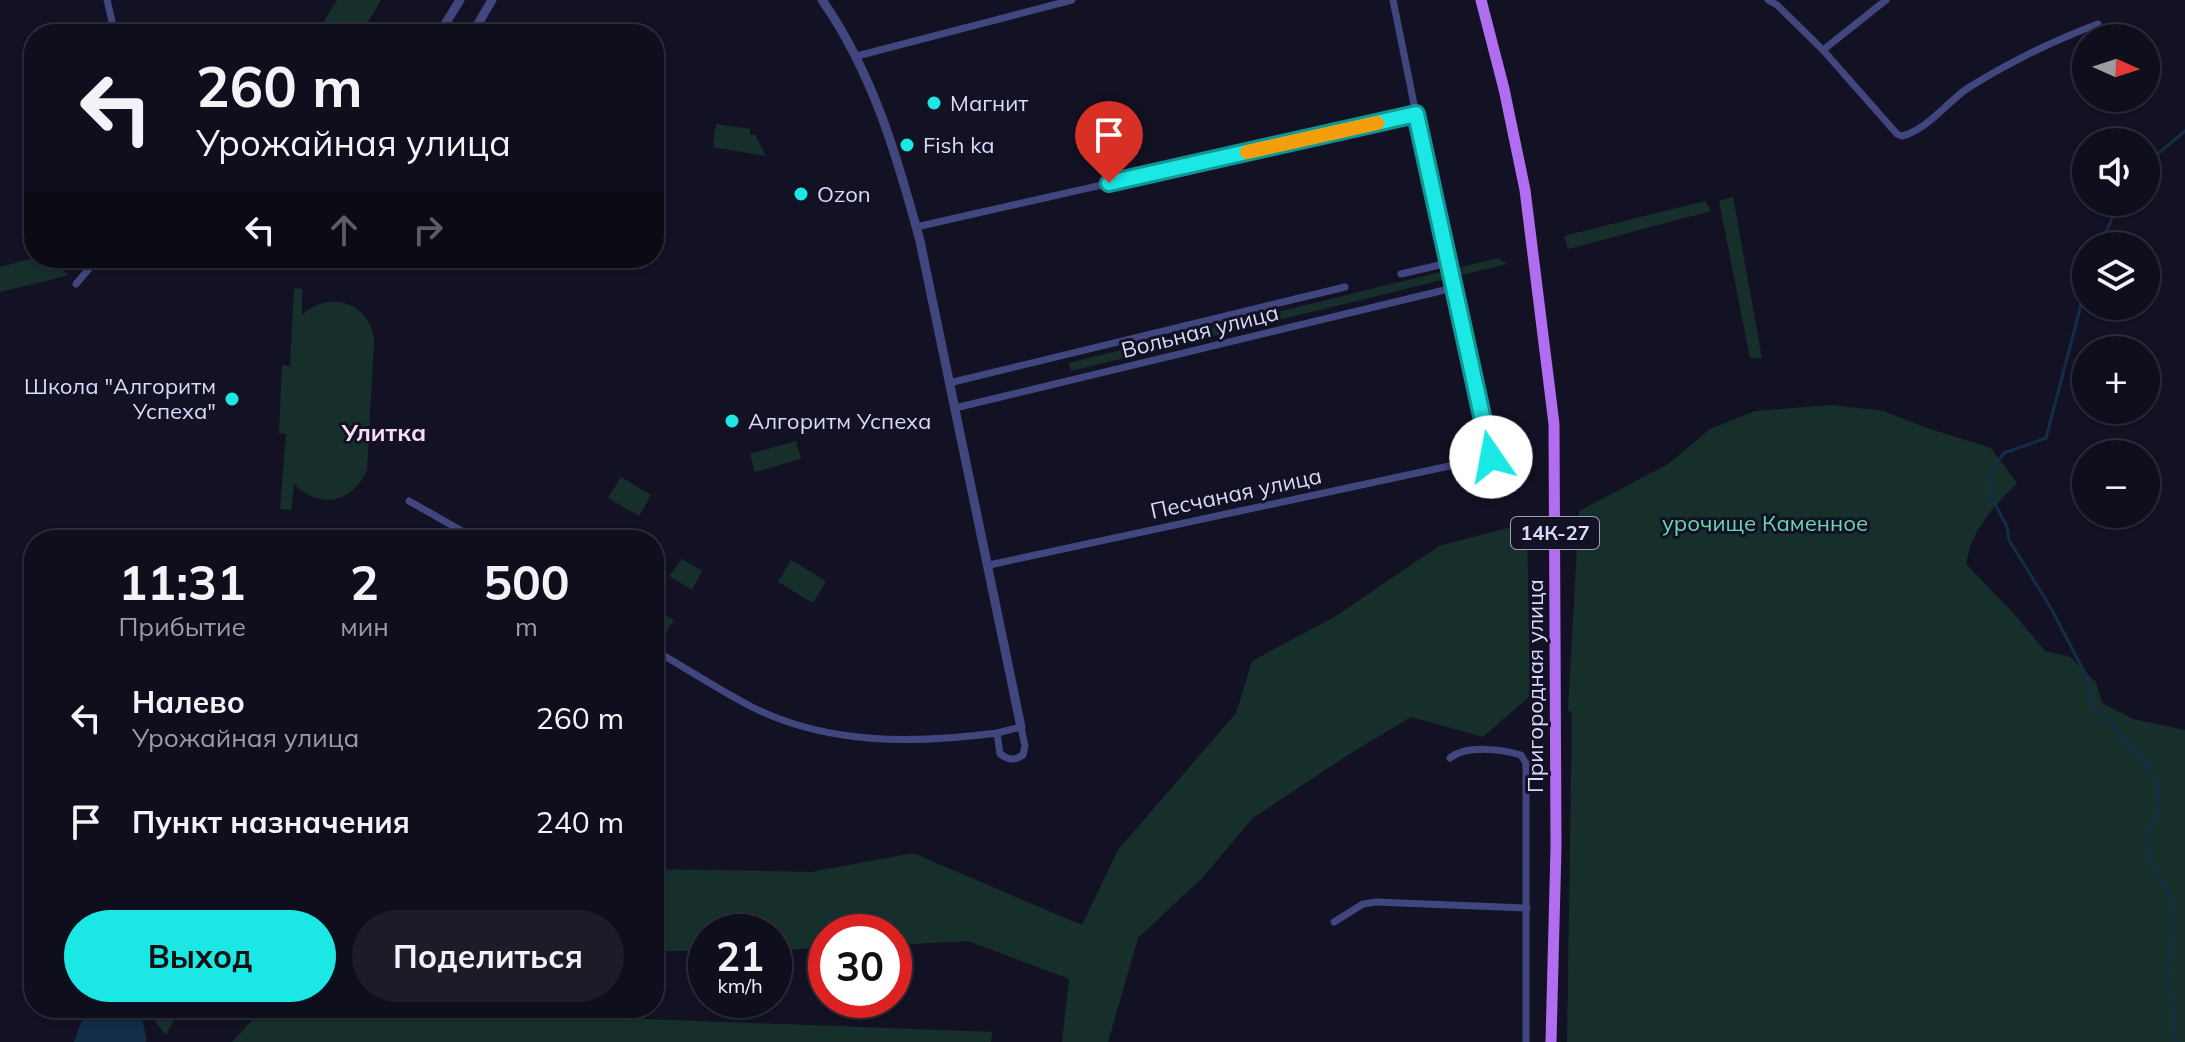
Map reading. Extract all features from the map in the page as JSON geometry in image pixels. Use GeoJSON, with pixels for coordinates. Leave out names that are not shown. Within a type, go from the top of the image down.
{"type":"FeatureCollection","features":[{"type":"Feature","properties":{"kind":"main road","name":"Пригородная улица"},"geometry":{"type":"LineString","coordinates":[[1481,0],[1525,190],[1554,424],[1556,741],[1551,1042]]}},
{"type":"Feature","properties":{"kind":"street"},"geometry":{"type":"LineString","coordinates":[[107,0],[113,24]]}},
{"type":"Feature","properties":{"kind":"street"},"geometry":{"type":"LineString","coordinates":[[445,24],[460,0]]}},
{"type":"Feature","properties":{"kind":"street"},"geometry":{"type":"LineString","coordinates":[[478,24],[492,0]]}},
{"type":"Feature","properties":{"kind":"street"},"geometry":{"type":"LineString","coordinates":[[822,0],[857,56],[890,136],[916,227],[989,565],[1025,746],[1023,755],[1016,760],[1000,754],[997,733]]}},
{"type":"Feature","properties":{"kind":"street"},"geometry":{"type":"LineString","coordinates":[[857,56],[1072,0]]}},
{"type":"Feature","properties":{"kind":"street"},"geometry":{"type":"LineString","coordinates":[[1393,0],[1498,488]]}},
{"type":"Feature","properties":{"kind":"street"},"geometry":{"type":"LineString","coordinates":[[1768,0],[1823,50],[1897,134],[1908,134],[1918,129],[1964,91],[2017,58],[2072,34]]}},
{"type":"Feature","properties":{"kind":"street"},"geometry":{"type":"LineString","coordinates":[[1823,50],[1886,0]]}},
{"type":"Feature","properties":{"kind":"street"},"geometry":{"type":"LineString","coordinates":[[916,227],[1416,114]]}},
{"type":"Feature","properties":{"kind":"street"},"geometry":{"type":"LineString","coordinates":[[1401,274],[1448,263]]}},
{"type":"Feature","properties":{"kind":"street"},"geometry":{"type":"LineString","coordinates":[[76,284],[90,268]]}},
{"type":"Feature","properties":{"kind":"street","name":"Вольная улица"},"geometry":{"type":"LineString","coordinates":[[949,383],[1345,287]]}},
{"type":"Feature","properties":{"kind":"street","name":"Вольная улица"},"geometry":{"type":"LineString","coordinates":[[955,408],[1453,288]]}},
{"type":"Feature","properties":{"kind":"street","name":"Песчаная улица"},"geometry":{"type":"LineString","coordinates":[[989,565],[1491,457]]}},
{"type":"Feature","properties":{"kind":"street"},"geometry":{"type":"LineString","coordinates":[[409,501],[460,530]]}},
{"type":"Feature","properties":{"kind":"street"},"geometry":{"type":"LineString","coordinates":[[664,656],[751,707],[806,727],[843,735],[940,741],[1021,727]]}},
{"type":"Feature","properties":{"kind":"street","name":"Пригородная улица"},"geometry":{"type":"LineString","coordinates":[[1450,758],[1459,751],[1507,751],[1521,755],[1526,763],[1526,1042]]}},
{"type":"Feature","properties":{"kind":"street"},"geometry":{"type":"LineString","coordinates":[[1334,922],[1363,904],[1376,902],[1527,908]]}},
{"type":"Feature","properties":{"kind":"green space"},"geometry":{"type":"Polygon","coordinates":[[[337,0],[381,0],[367,24],[322,24],[337,0]]]}},
{"type":"Feature","properties":{"kind":"green space"},"geometry":{"type":"Polygon","coordinates":[[[716,124],[750,129],[750,135],[755,135],[766,156],[713,147],[716,124]]]}},
{"type":"Feature","properties":{"kind":"green space"},"geometry":{"type":"Polygon","coordinates":[[[1733,197],[1762,358],[1750,358],[1719,201],[1733,197]]]}},
{"type":"Feature","properties":{"kind":"green space"},"geometry":{"type":"Polygon","coordinates":[[[1705,201],[1711,211],[1568,249],[1564,236],[1705,201]]]}},
{"type":"Feature","properties":{"kind":"green space"},"geometry":{"type":"Polygon","coordinates":[[[1498,258],[1507,264],[1071,371],[1068,363],[1498,258]]]}},
{"type":"Feature","properties":{"kind":"green space"},"geometry":{"type":"Polygon","coordinates":[[[24,261],[24,268],[59,268],[69,275],[0,292],[0,267],[24,261]]]}},
{"type":"Feature","properties":{"kind":"green space"},"geometry":{"type":"Polygon","coordinates":[[[294,288],[302,289],[302,315],[324,303],[346,304],[364,316],[371,326],[374,339],[367,470],[353,490],[335,499],[314,497],[294,484],[291,510],[280,509],[286,434],[279,433],[282,365],[290,366],[294,288]]]}},
{"type":"Feature","properties":{"kind":"green space","name":"урочище Каменное"},"geometry":{"type":"Polygon","coordinates":[[[1830,405],[1884,411],[1991,448],[2017,483],[1978,529],[1966,564],[2045,651],[2070,657],[2096,682],[2102,703],[2133,719],[2185,730],[2185,1042],[1567,1042],[1572,713],[1568,710],[1579,511],[1668,464],[1710,429],[1755,411],[1830,405]]]}},
{"type":"Feature","properties":{"kind":"green space"},"geometry":{"type":"Polygon","coordinates":[[[796,441],[801,459],[755,472],[750,454],[796,441]]]}},
{"type":"Feature","properties":{"kind":"green space"},"geometry":{"type":"Polygon","coordinates":[[[621,477],[651,495],[639,516],[608,498],[621,477]]]}},
{"type":"Feature","properties":{"kind":"green space"},"geometry":{"type":"Polygon","coordinates":[[[1527,523],[1530,696],[1483,737],[1411,717],[1253,818],[1202,878],[1138,938],[1108,1042],[1062,1042],[1069,979],[968,941],[912,944],[912,914],[808,914],[808,949],[792,949],[792,914],[688,914],[688,951],[664,951],[664,869],[811,872],[913,853],[1082,925],[1118,850],[1236,713],[1252,661],[1336,616],[1439,546],[1527,523]]]}},
{"type":"Feature","properties":{"kind":"green space"},"geometry":{"type":"Polygon","coordinates":[[[682,559],[702,571],[692,590],[669,576],[682,559]]]}},
{"type":"Feature","properties":{"kind":"green space"},"geometry":{"type":"Polygon","coordinates":[[[791,560],[826,581],[813,603],[778,582],[791,560]]]}},
{"type":"Feature","properties":{"kind":"green space"},"geometry":{"type":"Polygon","coordinates":[[[664,614],[674,620],[664,635],[664,614]]]}},
{"type":"Feature","properties":{"kind":"green space"},"geometry":{"type":"Polygon","coordinates":[[[153,1018],[174,1018],[166,1035],[153,1018]]]}},
{"type":"Feature","properties":{"kind":"green space"},"geometry":{"type":"Polygon","coordinates":[[[254,1018],[622,1018],[992,1032],[991,1042],[232,1042],[254,1018]]]}},
{"type":"Feature","properties":{"kind":"water"},"geometry":{"type":"Polygon","coordinates":[[[85,1018],[141,1018],[147,1040],[74,1042],[85,1018]]]}},
{"type":"Feature","properties":{"kind":"waterway"},"geometry":{"type":"LineString","coordinates":[[2160,152],[2185,131]]}},
{"type":"Feature","properties":{"kind":"waterway"},"geometry":{"type":"LineString","coordinates":[[2106,232],[2113,216]]}},
{"type":"Feature","properties":{"kind":"waterway"},"geometry":{"type":"LineString","coordinates":[[2077,320],[2046,438],[2004,453],[1989,475],[1992,498],[2007,527],[2009,540],[2052,610],[2089,681],[2092,705],[2141,757],[2157,782],[2159,810],[2147,836],[2151,860],[2169,894],[2173,911],[2168,978],[2177,1042]]}},
{"type":"Feature","properties":{"kind":"slow traffic"},"geometry":{"type":"LineString","coordinates":[[1247,152],[1377,123]]}},
{"type":"Feature","properties":{"kind":"place","name":"Магнит"},"geometry":{"type":"Point","coordinates":[934,103]}},
{"type":"Feature","properties":{"kind":"place","name":"Fish ka"},"geometry":{"type":"Point","coordinates":[907,145]}},
{"type":"Feature","properties":{"kind":"place","name":"Ozon"},"geometry":{"type":"Point","coordinates":[801,194]}},
{"type":"Feature","properties":{"kind":"place","name":"Школа \"Алгоритм Успеха\""},"geometry":{"type":"Point","coordinates":[232,399]}},
{"type":"Feature","properties":{"kind":"place","name":"Алгоритм Успеха"},"geometry":{"type":"Point","coordinates":[732,421]}},
{"type":"Feature","properties":{"kind":"district","name":"Улитка"},"geometry":{"type":"Point","coordinates":[384,433]}},
{"type":"Feature","properties":{"kind":"route"},"geometry":{"type":"LineString","coordinates":[[1109,183],[1416,114],[1491,457]]}}]}
